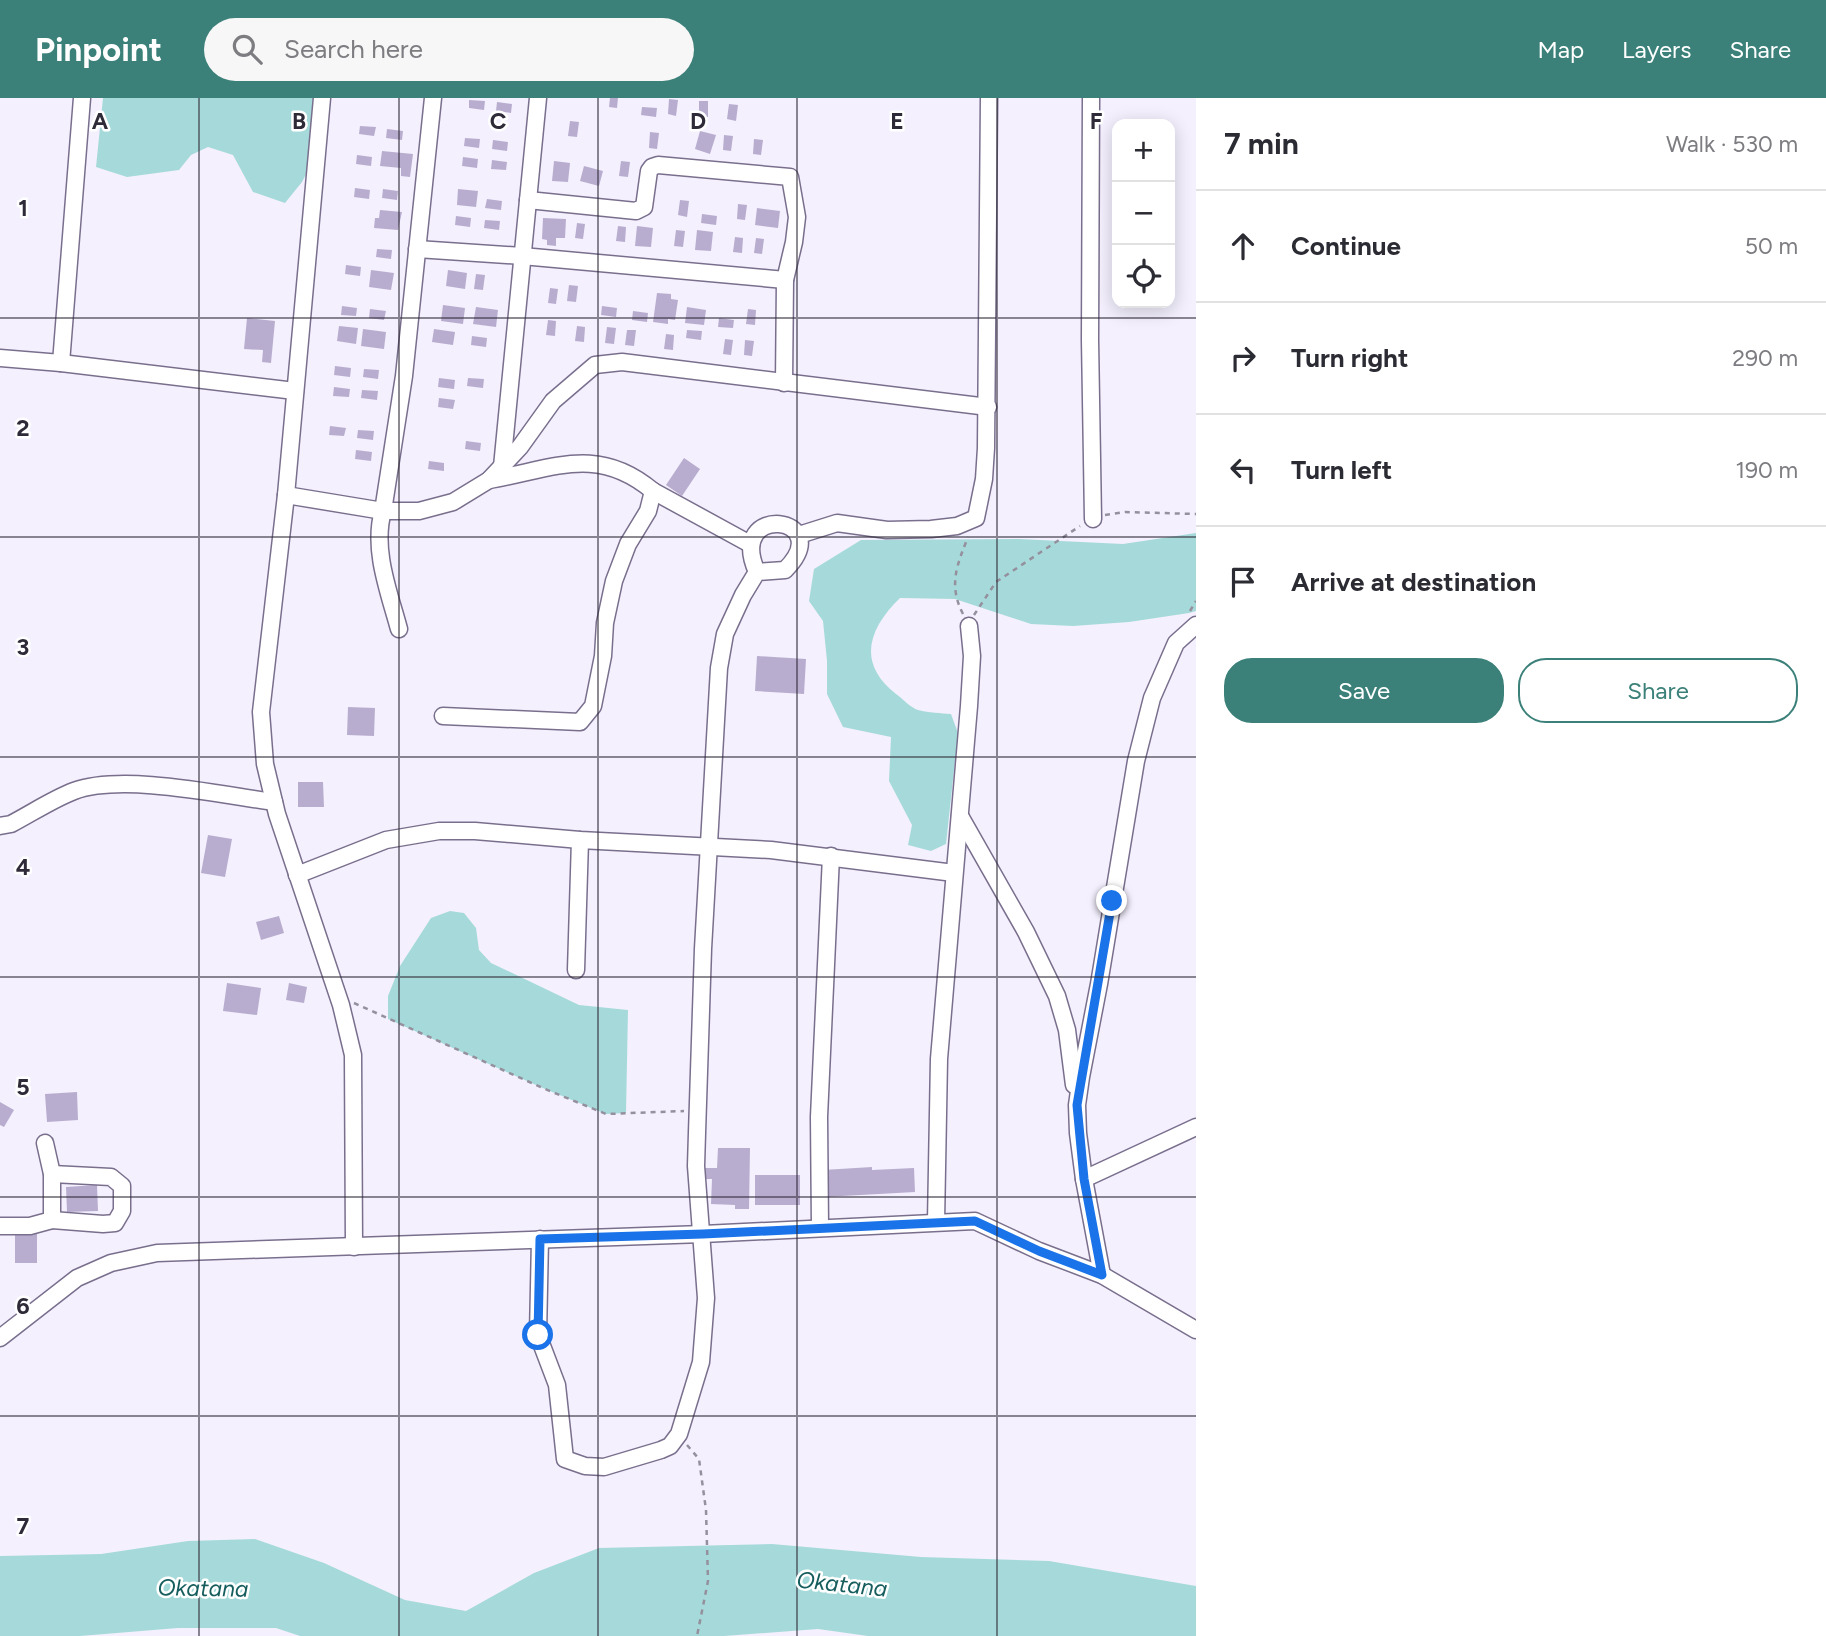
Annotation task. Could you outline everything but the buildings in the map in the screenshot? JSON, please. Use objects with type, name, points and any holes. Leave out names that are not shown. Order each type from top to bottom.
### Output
[{"type":"street","points":[[61,363],[82,98]]},
{"type":"street","points":[[322,98],[286,495],[261,712],[265,764],[274,802],[337,993],[353,1055],[354,1247]]},
{"type":"street","points":[[399,629],[383,566],[378,527],[383,511],[404,376],[433,98]]},
{"type":"street","points":[[502,467],[538,98]]},
{"type":"street","points":[[799,535],[837,523],[887,530],[931,529],[957,526],[976,518],[984,479],[988,407],[989,98]]},
{"type":"street","points":[[1091,98],[1090,352],[1093,519]]},
{"type":"street","points":[[528,200],[636,211],[644,207],[649,171],[658,165],[790,177],[796,217],[794,242],[785,280],[784,383]]},
{"type":"street","points":[[416,248],[785,280]]},
{"type":"street","points":[[0,358],[295,391]]},
{"type":"street","points":[[286,495],[383,511],[418,511],[453,502],[489,480],[520,447],[553,401],[595,365],[622,362],[988,407]]},
{"type":"street","points":[[489,480],[557,465],[606,464],[640,480],[653,491],[750,544]]},
{"type":"street","points":[[443,716],[580,722],[593,706],[614,581],[628,544],[648,511],[653,491]]},
{"type":"street","points":[[770,525],[793,527],[799,535],[799,548],[794,561],[785,570],[757,572],[750,555],[750,544],[759,531],[770,525]]},
{"type":"street","points":[[540,1239],[538,1335],[559,1395],[565,1459],[585,1466],[604,1467],[670,1446],[679,1434],[701,1362],[706,1298],[696,1166],[708,847],[719,668],[725,634],[757,572]]},
{"type":"street","points":[[1077,1105],[1139,748],[1162,671],[1176,643],[1196,625]]},
{"type":"street","points":[[936,1222],[939,1059],[972,656],[969,626]]},
{"type":"street","points":[[0,826],[11,824],[76,791],[117,785],[149,785],[274,802]]},
{"type":"street","points":[[960,816],[1026,932],[1061,1006],[1077,1105],[1084,1179],[1102,1275]]},
{"type":"street","points":[[297,875],[386,840],[439,831],[771,850],[954,873]]},
{"type":"street","points":[[576,970],[580,840]]},
{"type":"street","points":[[820,1228],[819,1117],[831,856]]},
{"type":"street","points":[[1084,1179],[1196,1127]]},
{"type":"street","points":[[45,1143],[52,1174],[52,1220]]},
{"type":"street","points":[[0,1226],[30,1226],[52,1220],[115,1223],[122,1211],[122,1186],[111,1177],[52,1174]]},
{"type":"street","points":[[0,1338],[77,1278],[111,1263],[157,1254],[975,1221],[1039,1251],[1102,1275],[1196,1330]]},
{"type":"path","points":[[969,626],[977,608],[996,582],[1093,519],[1115,512],[1196,514]]},
{"type":"path","points":[[969,626],[955,599],[956,568],[976,518]]},
{"type":"path","points":[[337,993],[372,1012],[606,1114],[698,1110]]},
{"type":"path","points":[[679,1434],[699,1459],[706,1510],[708,1581],[697,1636]]},
{"type":"water","points":[[103,98],[322,98],[316,155],[302,182],[285,203],[253,192],[233,155],[208,147],[191,155],[179,170],[127,177],[96,167]]},
{"type":"water","points":[[1196,533],[1196,611],[1189,613],[1129,622],[1073,626],[1031,624],[955,599],[900,598],[889,609],[871,646],[875,670],[883,682],[918,710],[951,714],[958,733],[946,844],[931,851],[908,845],[912,825],[889,781],[891,737],[843,727],[827,694],[823,621],[809,601],[814,569],[861,540],[1019,539],[1123,544]]},
{"type":"water","points":[[450,911],[464,913],[476,928],[479,950],[491,963],[579,1005],[628,1010],[626,1113],[606,1114],[388,1019],[388,996],[400,966],[431,918]]},
{"type":"water","name":"Okatana","points":[[255,1539],[324,1563],[405,1600],[466,1611],[534,1573],[599,1548],[772,1544],[921,1557],[1049,1561],[1196,1586],[1196,1636],[868,1636],[818,1629],[724,1636],[300,1636],[276,1628],[178,1628],[80,1636],[0,1636],[0,1556],[101,1554],[188,1541]]},
{"type":"route","points":[[538,1335],[540,1239],[975,1221],[1008,1238],[1102,1275],[1084,1179],[1077,1105],[1112,901]]}]
